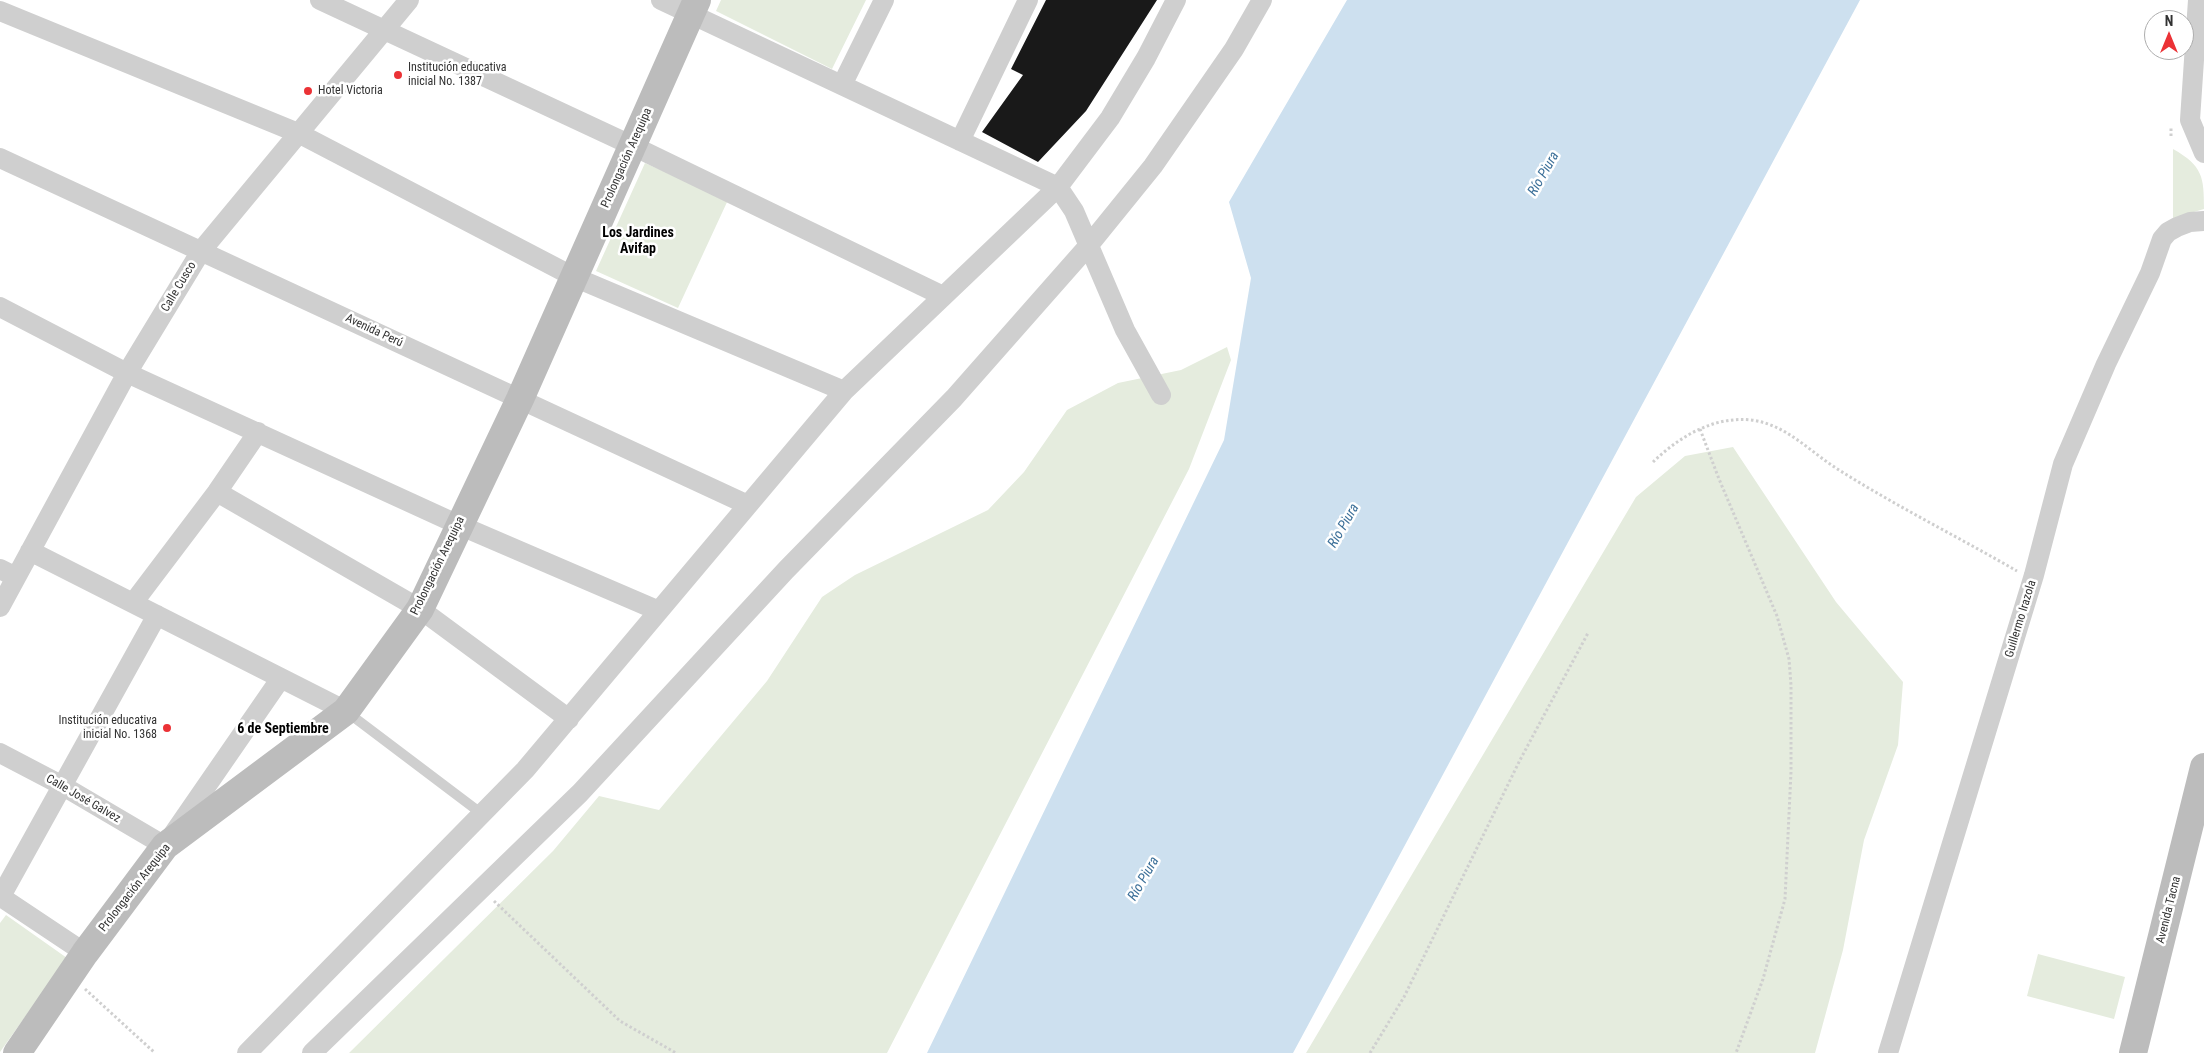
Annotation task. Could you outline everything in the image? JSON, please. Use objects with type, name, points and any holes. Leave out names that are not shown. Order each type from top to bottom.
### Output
[{"type":"street","points":[[320,0],[386,29],[633,146],[943,296]]},
{"type":"street","name":"Calle Cusco","points":[[0,607],[8,573],[30,551],[127,373],[201,251],[409,0]]},
{"type":"street","points":[[661,0],[694,6],[842,85],[1058,187],[1074,210],[1125,330],[1161,395]]},
{"type":"street","points":[[842,85],[884,0]]},
{"type":"street","points":[[960,141],[1028,0]]},
{"type":"street","points":[[247,1053],[525,770],[844,391],[1058,187],[1110,118],[1146,58],[1176,0]]},
{"type":"street","points":[[312,1053],[580,793],[786,570],[954,398],[1089,245],[1153,166],[1234,49],[1262,0]]},
{"type":"street","points":[[2198,0],[2190,120],[2204,153]]},
{"type":"street","name":"Prolongación Arequipa","points":[[17,1053],[78,964],[165,846],[346,711],[420,609],[520,399],[694,6]]},
{"type":"street","points":[[0,12],[298,133],[574,277],[844,391]]},
{"type":"street","name":"Avenida Perú","points":[[0,158],[748,505]]},
{"type":"street","name":"Guillermo Irazola","points":[[1888,1053],[2033,580],[2063,464],[2106,364],[2150,273],[2162,239],[2168,232],[2177,227],[2190,222],[2204,221]]},
{"type":"street","points":[[0,307],[127,373],[459,524],[659,611]]},
{"type":"street","points":[[133,603],[217,492],[258,432]]},
{"type":"street","points":[[217,492],[420,609],[568,718]]},
{"type":"street","points":[[30,551],[346,711]]},
{"type":"street","points":[[78,964],[0,897],[157,615]]},
{"type":"street","points":[[165,846],[281,678]]},
{"type":"street","name":"Calle José Galvez","points":[[0,754],[63,786],[165,846]]},
{"type":"street","name":"Avenida Tacna","points":[[2133,1053],[2204,767]]},
{"type":"lane","points":[[346,711],[482,814]]},
{"type":"path","points":[[1653,462],[1670,446],[1689,433],[1700,429],[1732,420],[1765,422],[1792,436],[1838,469],[2033,580]]},
{"type":"path","points":[[1700,429],[1777,616],[1789,658],[1791,685],[1791,772],[1785,898],[1763,979],[1736,1053]]},
{"type":"path","points":[[1370,1053],[1404,998],[1520,760],[1588,633]]},
{"type":"path","points":[[480,889],[620,1021],[676,1053]]},
{"type":"path","points":[[78,964],[154,1053]]},
{"type":"shaded area","points":[[721,0],[866,0],[832,69],[716,11]]},
{"type":"shaded area","points":[[2173,149],[2190,161],[2200,173],[2204,209],[2180,216],[2173,226]]},
{"type":"shaded area","points":[[645,163],[728,200],[678,308],[596,271]]},
{"type":"shaded area","points":[[1227,347],[1231,360],[1189,469],[887,1053],[349,1053],[553,851],[599,796],[659,810],[767,681],[822,597],[855,575],[988,510],[1024,472],[1067,410],[1118,383],[1181,370]]},
{"type":"shaded area","points":[[1733,447],[1836,602],[1903,682],[1898,745],[1864,840],[1843,950],[1815,1053],[1306,1053],[1636,497],[1685,456]]},
{"type":"shaded area","points":[[6,915],[67,958],[0,1052],[0,923]]},
{"type":"shaded area","points":[[2038,954],[2125,977],[2114,1019],[2027,996]]},
{"type":"water","name":"Río Piura","points":[[1347,0],[1860,0],[1293,1053],[927,1053],[1224,440],[1251,278],[1229,202]]},
{"type":"building","points":[[1046,0],[1157,0],[1086,111],[1038,162],[982,132],[1023,75],[1011,69]]},
{"type":"place","name":"Institución educativa inicial No. 1387","points":[[398,75]]},
{"type":"place","name":"Hotel Victoria","points":[[308,91]]},
{"type":"place","name":"Institución educativa inicial No. 1368","points":[[167,728]]},
{"type":"district","name":"Los Jardines Avifap","points":[[638,242]]},
{"type":"district","name":"6 de Septiembre","points":[[283,729]]}]
